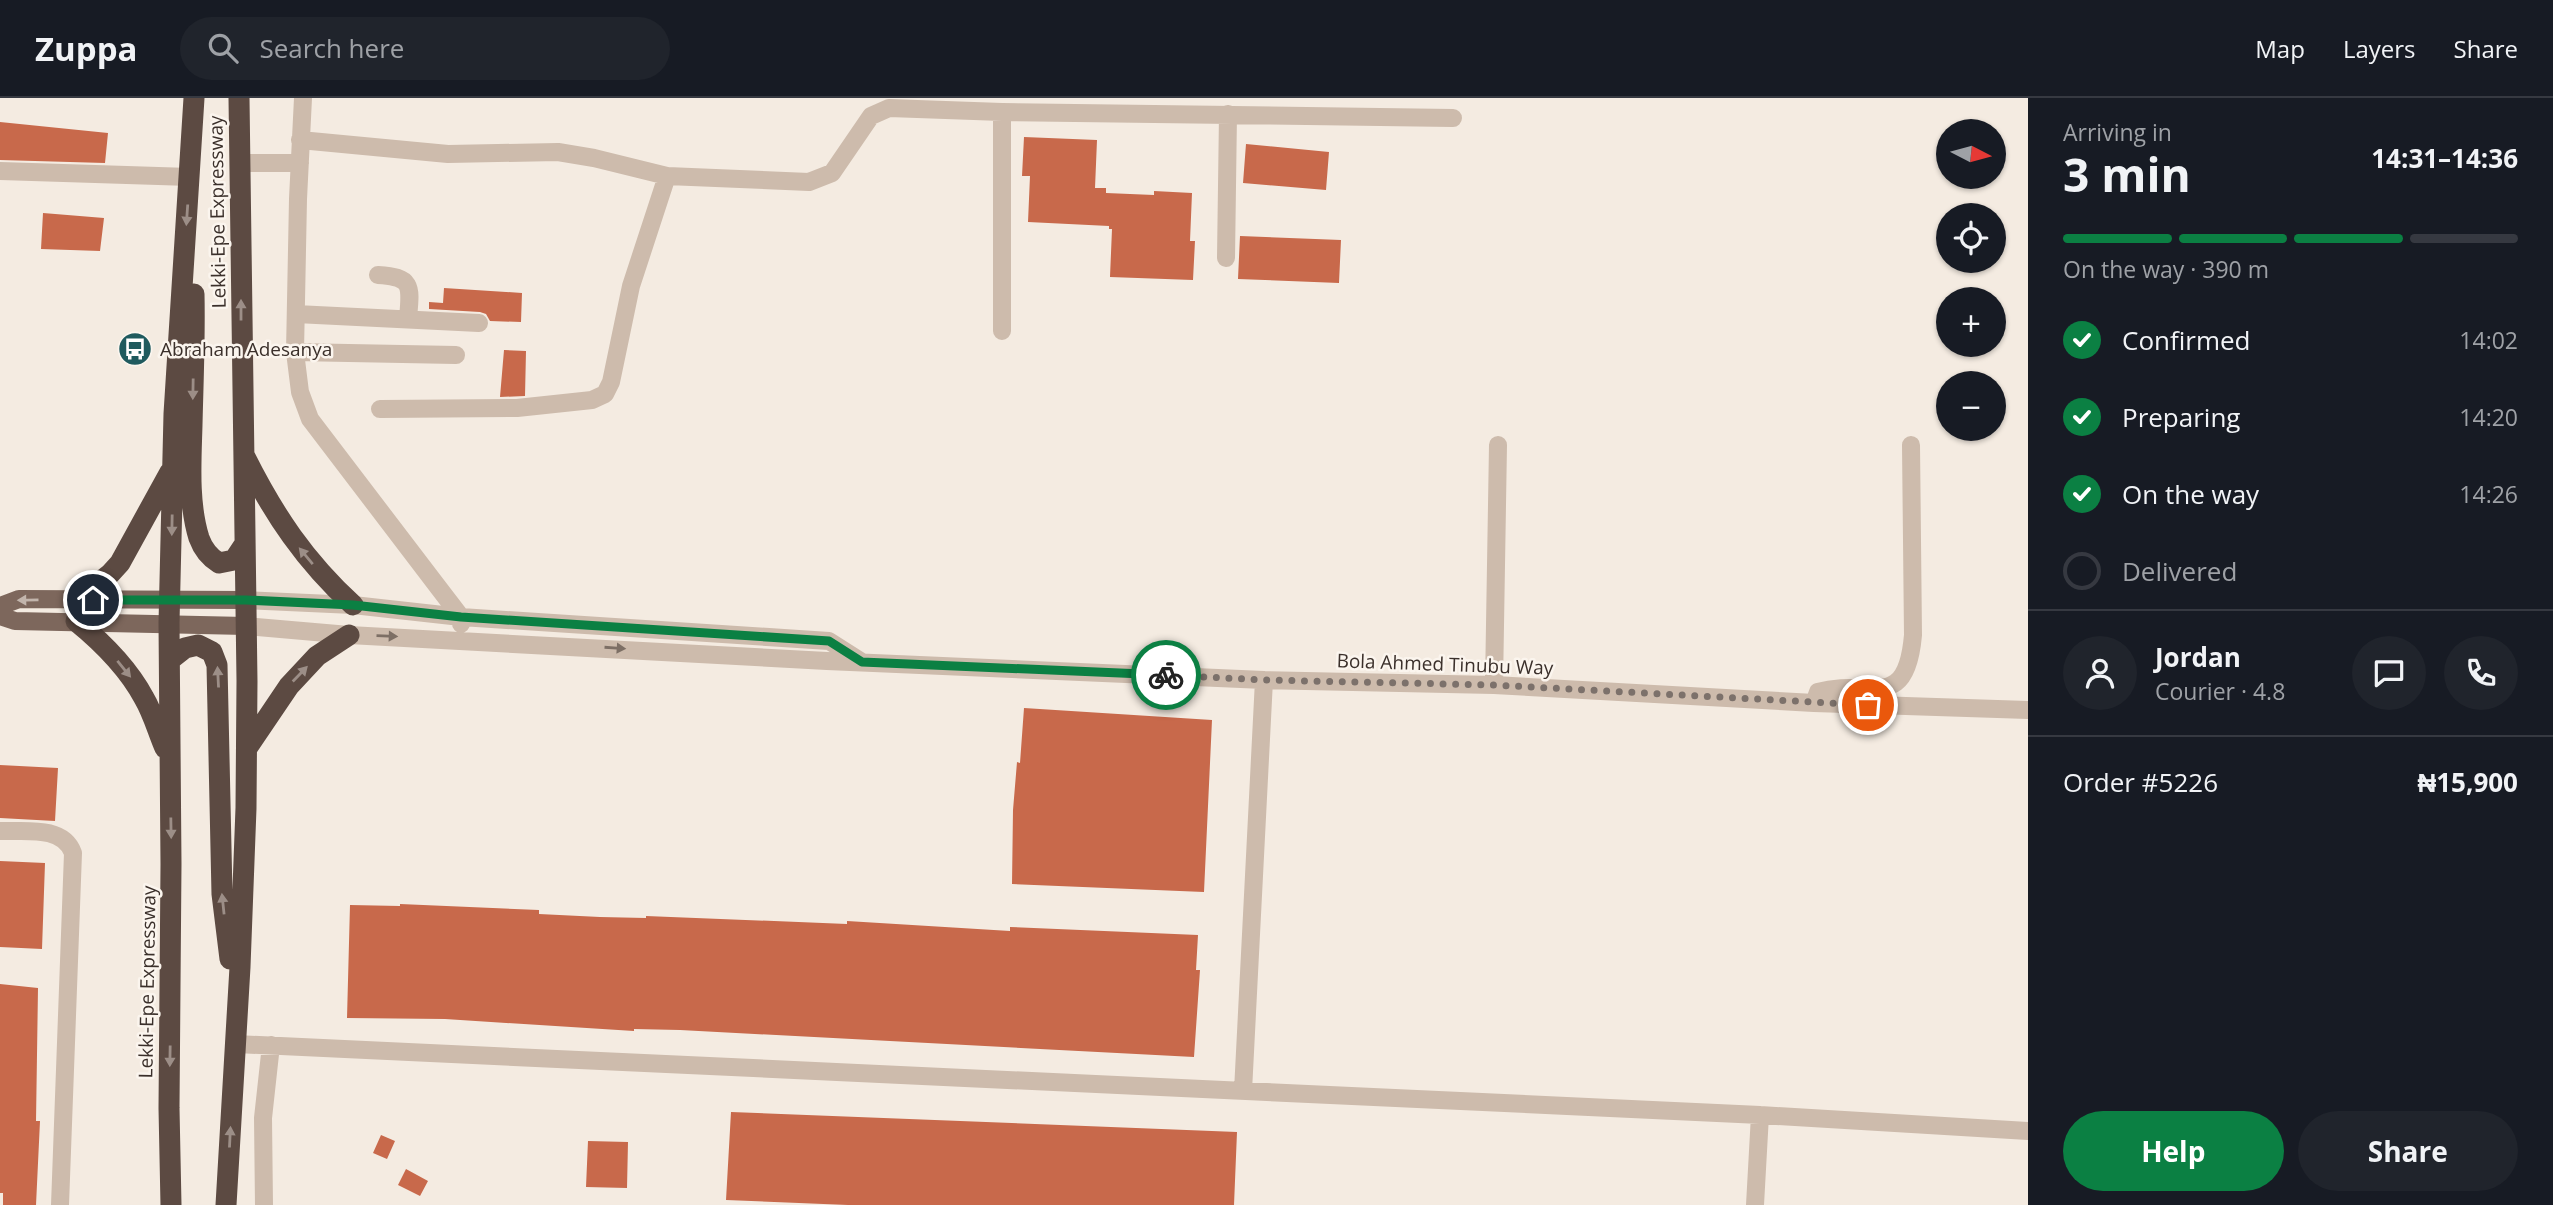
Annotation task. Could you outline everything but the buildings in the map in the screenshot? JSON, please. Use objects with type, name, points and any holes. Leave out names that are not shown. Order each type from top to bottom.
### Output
[{"type":"highway","name":"Lekki-Epe Expressway","points":[[171,1205],[169,623],[174,414],[194,98]]},
{"type":"highway","name":"Lekki-Epe Expressway","points":[[237,1020],[246,808],[239,98]]},
{"type":"highway","points":[[185,248],[194,283],[191,464],[195,517],[200,539],[212,559],[219,563],[234,560],[244,545]]},
{"type":"highway","points":[[242,452],[263,494],[295,543],[323,578],[353,605]]},
{"type":"highway","points":[[170,760],[145,699],[130,675],[99,642],[76,611],[120,563],[173,467]]},
{"type":"highway","points":[[246,750],[289,686],[317,656],[349,635]]},
{"type":"highway","points":[[171,659],[185,648],[198,645],[212,652],[218,665],[222,894],[237,1020],[226,1205]]},
{"type":"main road","points":[[0,616],[15,621],[170,599],[246,600]]},
{"type":"main road","points":[[0,606],[19,600],[76,611],[169,623],[246,626]]},
{"type":"street","points":[[303,98],[295,352],[300,392],[310,419],[461,617],[460,639]]},
{"type":"street","points":[[300,140],[448,154],[558,152],[667,176],[809,181],[832,173],[872,116],[890,108],[1452,118]]},
{"type":"street","points":[[1002,112],[1003,331]]},
{"type":"street","points":[[1226,258],[1228,114]]},
{"type":"street","points":[[239,163],[300,163]]},
{"type":"street","points":[[0,172],[190,177]]},
{"type":"street","points":[[380,409],[517,408],[592,400],[605,394],[611,382],[631,286],[667,176]]},
{"type":"street","points":[[378,275],[398,276],[406,283],[410,292],[408,318]]},
{"type":"street","points":[[296,314],[479,323]]},
{"type":"street","points":[[295,352],[456,355]]},
{"type":"street","points":[[1494,685],[1497,445]]},
{"type":"street","points":[[1814,703],[1818,692],[1830,689],[1883,690],[1904,676],[1912,657],[1911,445]]},
{"type":"street","points":[[246,600],[353,605],[461,617],[829,641],[862,662]]},
{"type":"street","name":"Bola Ahmed Tinubu Way","points":[[246,626],[349,635],[862,662],[1264,680],[1494,685],[1814,703],[2028,710]]},
{"type":"street","points":[[1243,1091],[1264,680]]},
{"type":"street","points":[[0,831],[56,835],[66,841],[73,853],[60,1205]]},
{"type":"street","points":[[236,1044],[1760,1115],[2028,1131]]},
{"type":"street","points":[[264,1205],[263,1118],[271,1045]]},
{"type":"street","points":[[1755,1205],[1760,1115]]},
{"type":"way so far","points":[[1166,675],[1494,685],[1868,705]]},
{"type":"place","name":"Abraham Adesanya","points":[[135,349]]},
{"type":"route","points":[[93,600],[246,600],[353,605],[461,617],[829,641],[862,662],[1166,675]]}]
